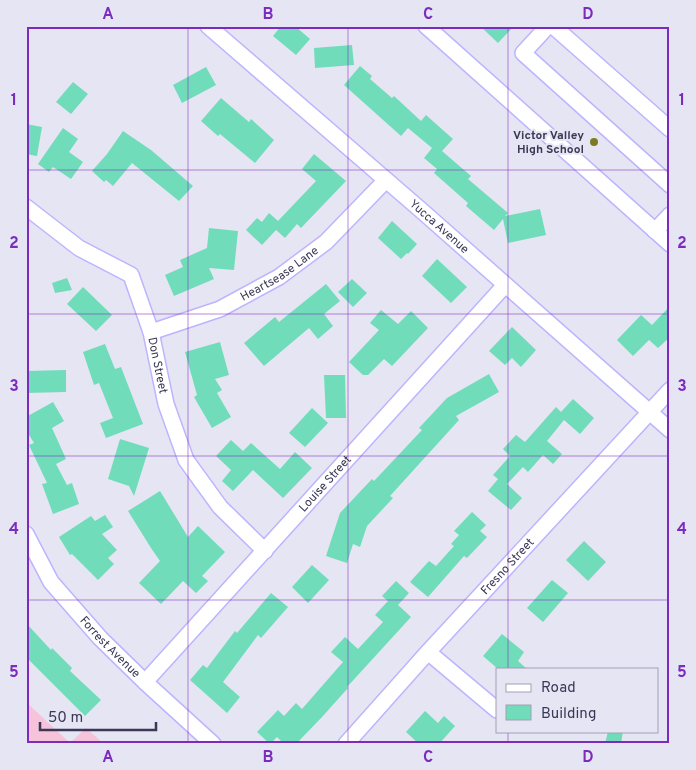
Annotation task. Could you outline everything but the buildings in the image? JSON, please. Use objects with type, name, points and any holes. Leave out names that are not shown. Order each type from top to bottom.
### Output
[{"type":"street","name":"Yucca Avenue","points":[[208,26],[670,430]]},
{"type":"street","points":[[426,26],[670,244]]},
{"type":"street","points":[[548,26],[523,53],[670,185]]},
{"type":"street","points":[[553,26],[670,129]]},
{"type":"street","name":"Heartsease Lane","points":[[151,332],[220,309],[279,278],[326,242],[386,180]]},
{"type":"street","name":"Don Street","points":[[26,207],[30,208],[79,248],[131,275],[151,332],[166,404],[186,460],[220,507],[264,551]]},
{"type":"street","points":[[655,231],[670,214]]},
{"type":"street","name":"Louise Street","points":[[145,682],[506,286]]},
{"type":"street","name":"Fresno Street","points":[[346,744],[428,652],[670,390]]},
{"type":"street","name":"Forrest Avenue","points":[[26,534],[51,582],[100,638],[213,744]]},
{"type":"street","points":[[428,652],[496,709]]},
{"type":"shaded area","points":[[26,702],[70,743],[86,728],[104,744],[26,744]]},
{"type":"place","name":"Victor Valley High School","points":[[594,142]]}]
